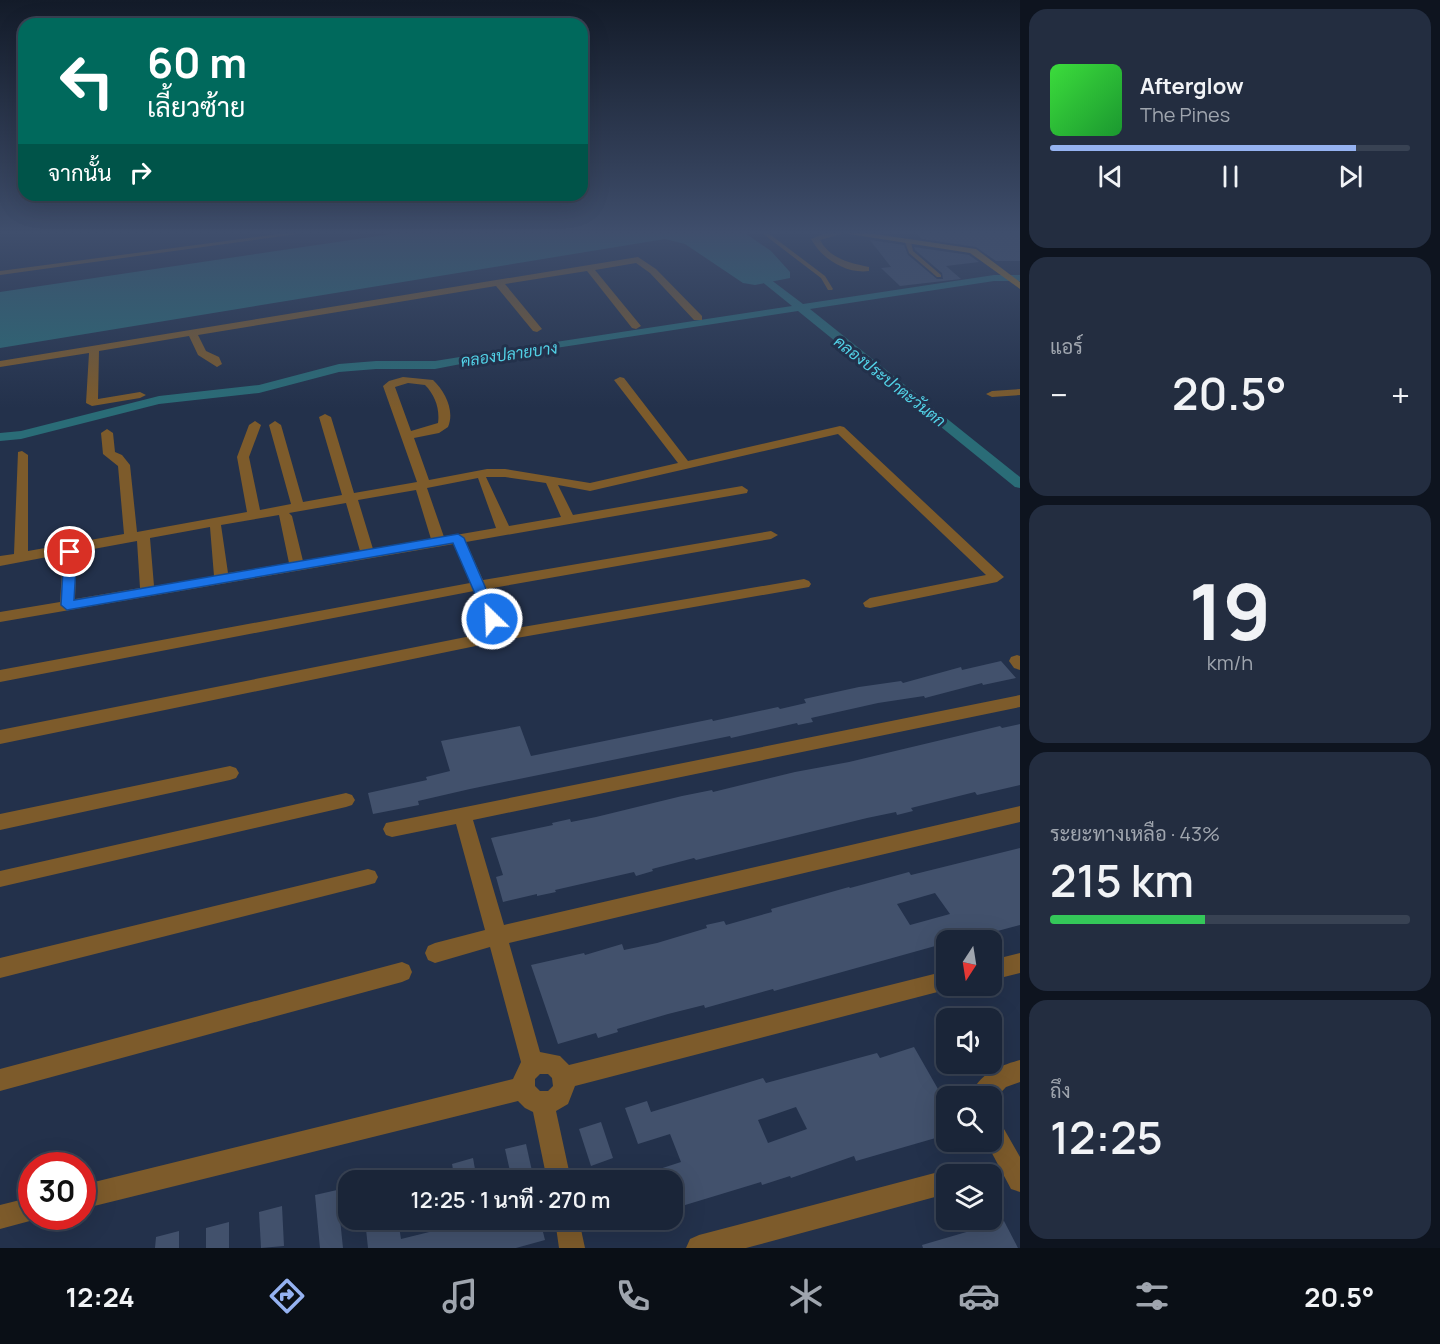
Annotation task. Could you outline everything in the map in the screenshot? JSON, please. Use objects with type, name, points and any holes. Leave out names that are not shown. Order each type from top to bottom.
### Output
[{"type":"street","points":[[0,364],[447,291]]},
{"type":"street","points":[[506,291],[537,329]]},
{"type":"street","points":[[608,291],[636,326]]},
{"type":"street","points":[[672,291],[698,318]]},
{"type":"street","points":[[192,332],[202,353],[215,359],[217,364]]},
{"type":"street","points":[[94,348],[92,403],[140,395]]},
{"type":"street","points":[[406,436],[435,430],[444,425],[446,420],[443,408],[433,385],[429,382],[414,380],[394,382],[389,386],[440,541]]},
{"type":"street","points":[[620,380],[686,466]]},
{"type":"street","points":[[997,394],[1019,392]]},
{"type":"street","points":[[325,417],[368,554]]},
{"type":"street","points":[[254,515],[243,457],[255,425]]},
{"type":"street","points":[[275,425],[298,507]]},
{"type":"street","points":[[0,561],[497,473],[590,487],[840,430],[997,577],[870,603]]},
{"type":"street","points":[[107,434],[110,454],[124,465],[147,592]]},
{"type":"street","points":[[21,557],[22,455]]},
{"type":"street","points":[[483,480],[504,530]]},
{"type":"street","points":[[551,485],[569,519]]},
{"type":"street","points":[[0,618],[742,490]]},
{"type":"street","points":[[285,516],[297,566]]},
{"type":"street","points":[[216,528],[222,579]]},
{"type":"street","points":[[0,676],[477,586],[771,535]]},
{"type":"street","points":[[458,538],[500,636]]},
{"type":"street","points":[[67,605],[70,552]]},
{"type":"street","points":[[0,737],[500,636],[804,584]]},
{"type":"street","points":[[392,830],[1020,701]]},
{"type":"street","points":[[0,822],[230,773]]},
{"type":"street","points":[[0,879],[346,800]]},
{"type":"street","points":[[435,952],[1020,814]]},
{"type":"street","points":[[463,815],[532,1065]]},
{"type":"street","points":[[0,968],[368,877]]},
{"type":"street","points":[[1002,968],[1020,963]]},
{"type":"street","points":[[0,1080],[402,972]]},
{"type":"street","points":[[563,1078],[936,984]]},
{"type":"street","points":[[546,1062],[553,1065],[563,1078],[561,1094],[549,1103],[533,1101],[524,1088],[526,1072],[532,1065],[546,1062]]},
{"type":"street","points":[[989,1086],[1007,1074],[1020,1071]]},
{"type":"street","points":[[96,1194],[524,1088]]},
{"type":"street","points":[[543,1103],[556,1170]]},
{"type":"street","points":[[1002,1148],[1020,1180]]},
{"type":"street","points":[[699,1248],[936,1185]]},
{"type":"street","points":[[0,1217],[18,1212]]},
{"type":"street","points":[[569,1230],[573,1248]]},
{"type":"shaded area","points":[[5,291],[346,291],[0,348],[0,292]]},
{"type":"building","points":[[1001,661],[1016,678],[983,685],[982,683],[925,698],[924,696],[878,703],[811,718],[813,722],[798,725],[797,723],[731,738],[730,736],[470,789],[418,801],[419,805],[373,814],[368,793],[427,780],[426,777],[450,771],[441,741],[520,726],[531,756],[712,719],[713,721],[778,707],[780,709],[806,703],[804,699],[859,687],[901,681],[903,683],[961,667],[962,670]]},
{"type":"building","points":[[1020,724],[1020,785],[977,795],[975,792],[911,808],[913,811],[897,815],[896,812],[867,818],[696,860],[694,858],[652,869],[653,871],[636,876],[634,872],[555,890],[556,892],[503,902],[496,877],[503,875],[491,838],[553,825],[552,823],[570,819],[571,822],[682,796],[712,790],[713,792],[1000,726],[1002,728]]},
{"type":"building","points":[[1020,848],[1020,925],[1001,930],[936,930],[936,946],[774,991],[773,989],[705,1008],[704,1005],[668,1014],[617,1029],[618,1032],[598,1038],[596,1033],[558,1044],[531,965],[584,953],[585,955],[622,944],[624,950],[657,943],[707,928],[706,925],[724,921],[726,925],[772,912],[771,909],[909,872],[911,875]],"holes":[[[935,893],[950,914],[910,925],[897,904]]]},
{"type":"building","points":[[914,1047],[936,1086],[936,1138],[856,1161],[854,1156],[791,1178],[790,1176],[762,1185],[761,1182],[683,1206],[683,1170],[656,1170],[681,1162],[670,1134],[638,1144],[625,1108],[647,1101],[651,1112],[763,1078],[766,1083],[877,1053],[880,1058]],"holes":[[[796,1107],[807,1129],[768,1143],[758,1120]]]},
{"type":"building","points":[[601,1122],[613,1158],[591,1166],[579,1129]]},
{"type":"building","points":[[526,1144],[532,1170],[510,1170],[505,1149]]},
{"type":"building","points":[[473,1158],[475,1170],[453,1170],[452,1164]]},
{"type":"building","points":[[337,1190],[338,1230],[341,1230],[343,1248],[320,1248],[315,1195]]},
{"type":"building","points":[[282,1206],[284,1246],[261,1248],[259,1212]]},
{"type":"building","points":[[1004,1221],[1018,1248],[923,1248],[922,1245],[973,1230],[1002,1230],[1002,1222]]},
{"type":"building","points":[[229,1222],[229,1248],[206,1248],[206,1228]]},
{"type":"building","points":[[366,1230],[400,1230],[401,1239],[437,1230],[542,1230],[545,1240],[516,1248],[368,1248]]},
{"type":"building","points":[[179,1231],[179,1248],[155,1248],[156,1237]]},
{"type":"waterway","name":"คลองประปาตะวันตก","points":[[780,291],[801,308]]},
{"type":"waterway","name":"คลองปลายบาง","points":[[801,308],[907,291]]},
{"type":"waterway","name":"คลองปลายบาง","points":[[0,437],[21,435],[159,400],[259,389],[339,368],[376,365],[435,365],[467,361],[497,354],[801,308]]},
{"type":"waterway","name":"คลองประปาตะวันตก","points":[[801,308],[1020,484]]},
{"type":"route","points":[[70,552],[67,605],[458,538],[492,619]]}]
